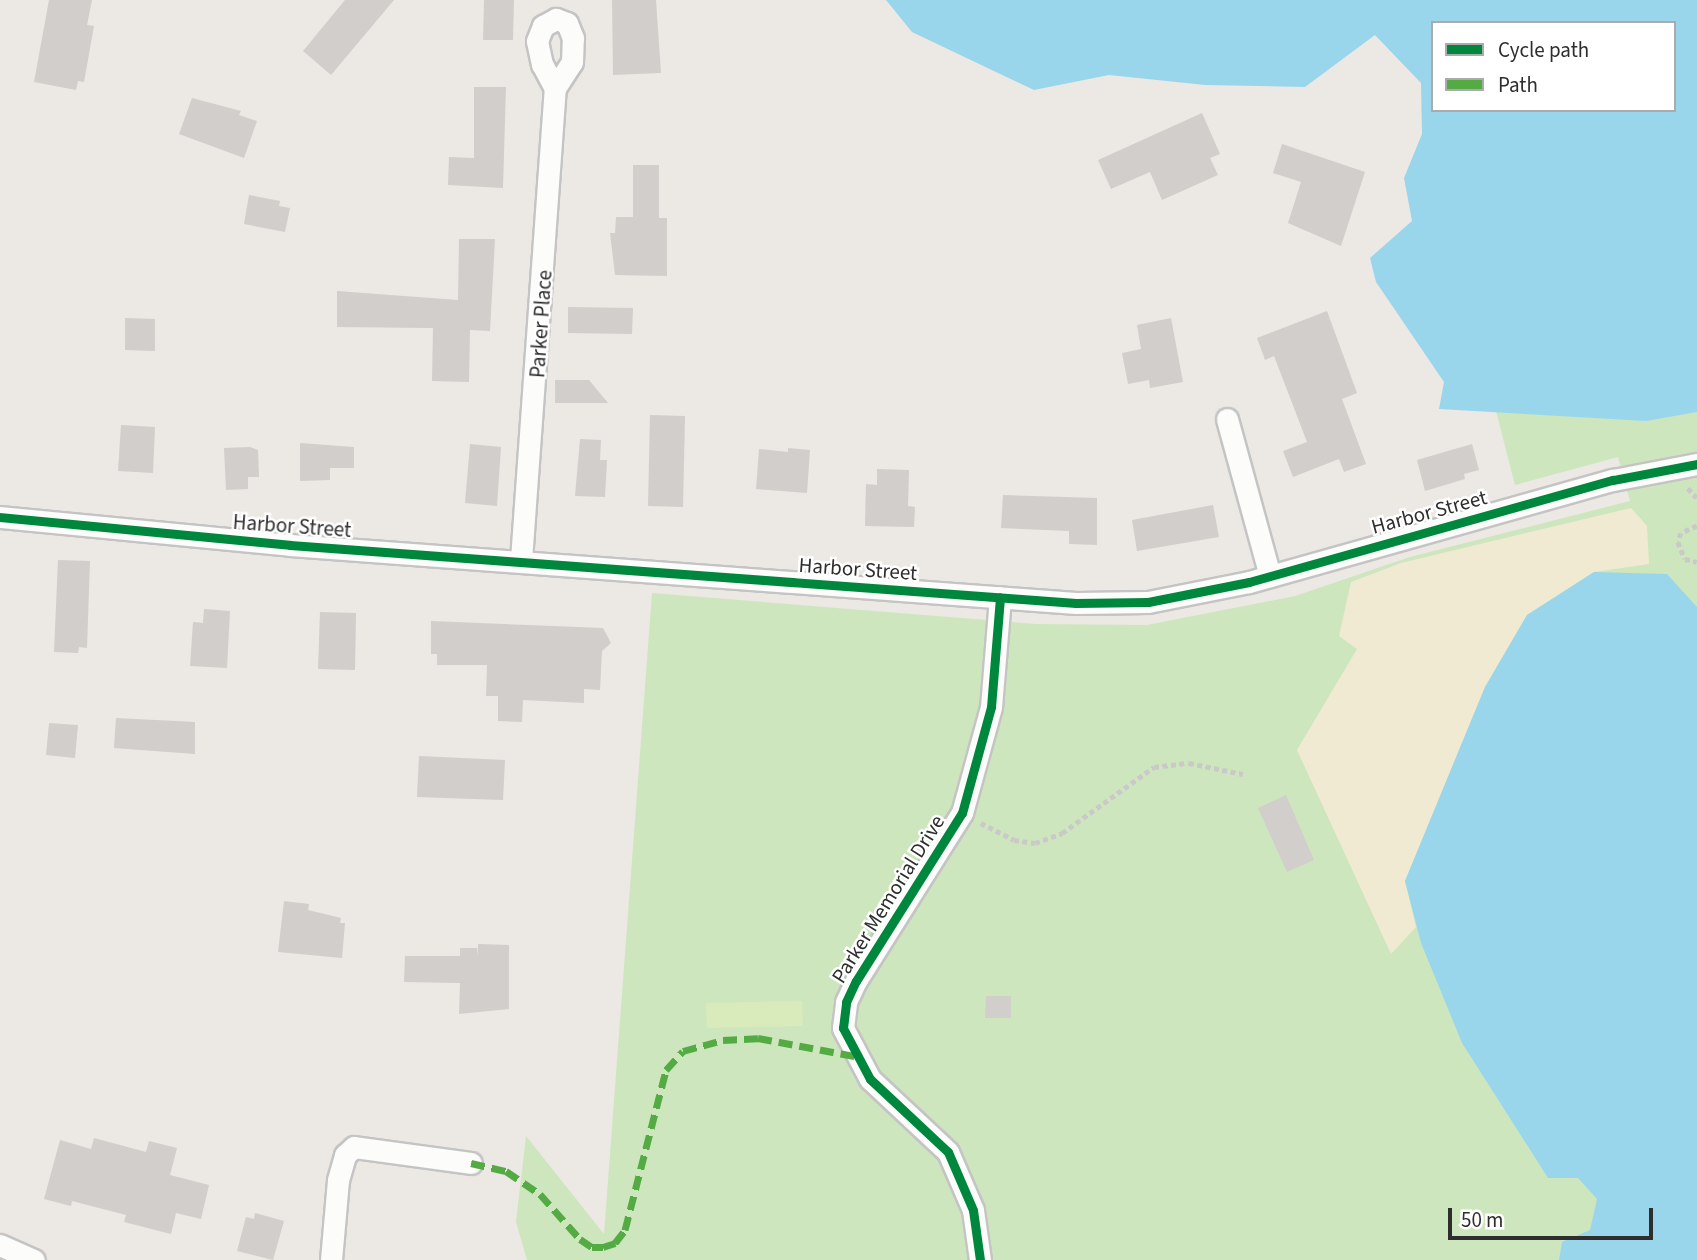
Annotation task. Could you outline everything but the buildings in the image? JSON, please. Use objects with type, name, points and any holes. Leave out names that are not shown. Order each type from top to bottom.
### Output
[{"type":"street","name":"Parker Place","points":[[521,560],[549,221],[555,88]]},
{"type":"street","points":[[1227,419],[1270,576]]},
{"type":"street","name":"Harbor Street","points":[[0,517],[290,545],[1076,603],[1148,602],[1270,576],[1601,484],[1697,464]]},
{"type":"street","name":"Parker Memorial Drive","points":[[980,1260],[973,1210],[948,1152],[870,1079],[843,1028],[846,1002],[856,981],[962,813],[991,706],[1000,597]]},
{"type":"street","points":[[331,1260],[338,1180],[345,1155],[354,1147],[471,1163]]},
{"type":"street","points":[[0,1245],[34,1260]]},
{"type":"path","points":[[1697,526],[1681,533],[1678,542],[1685,559],[1697,562]]},
{"type":"path","points":[[962,813],[1014,840],[1035,843],[1062,833],[1154,766],[1189,763],[1243,774]]},
{"type":"green space","points":[[1488,380],[1697,394],[1697,640],[1576,1167],[1604,1192],[1581,1260],[527,1260],[516,1222],[526,1136],[604,1234],[652,593],[1036,624],[1147,625],[1295,596],[1410,557],[1630,501],[1618,457],[1515,485]]},
{"type":"green space","points":[[802,1001],[803,1026],[707,1028],[706,1003]]},
{"type":"sand","points":[[1631,508],[1647,526],[1649,564],[1594,572],[1527,615],[1485,687],[1405,881],[1416,927],[1391,954],[1297,750],[1357,649],[1339,636],[1351,582],[1401,563]]},
{"type":"water","points":[[886,0],[1697,0],[1697,412],[1646,421],[1439,409],[1444,382],[1376,282],[1370,258],[1412,221],[1404,178],[1422,134],[1421,83],[1375,35],[1305,87],[1205,85],[1109,75],[1034,90],[912,32]]},
{"type":"water","points":[[1594,572],[1667,574],[1697,607],[1697,1260],[1559,1260],[1562,1242],[1590,1230],[1597,1199],[1578,1178],[1548,1178],[1462,1043],[1421,943],[1405,881],[1485,687],[1527,615]]},
{"type":"marked path","points":[[471,1163],[506,1171],[540,1194],[580,1239],[592,1247],[603,1247],[615,1243],[625,1230],[666,1070],[683,1051],[723,1040],[758,1038],[854,1056]]},
{"type":"cycle path","points":[[0,517],[290,545],[1076,603],[1148,602],[1249,582],[1613,480],[1697,464]]},
{"type":"cycle path","points":[[980,1260],[973,1210],[948,1152],[870,1079],[843,1028],[846,1002],[856,981],[962,813],[991,707],[1000,597]]}]
